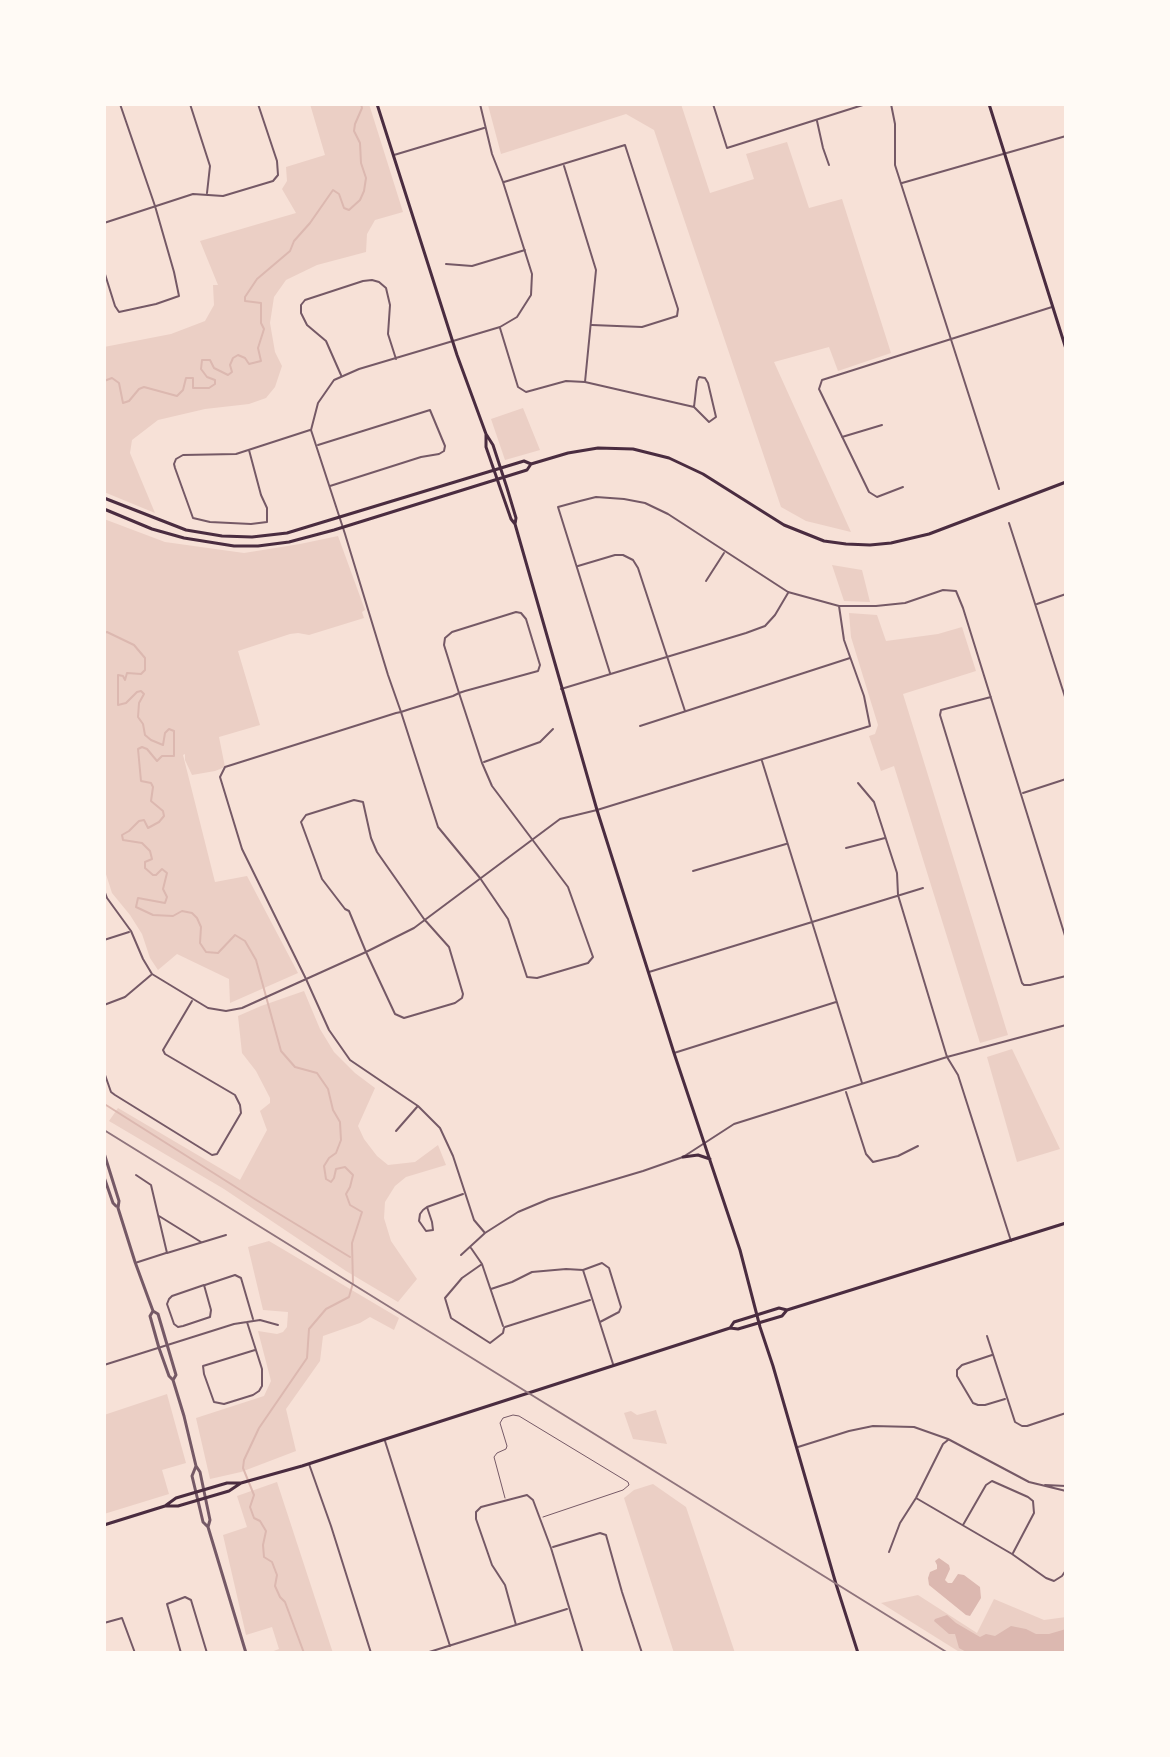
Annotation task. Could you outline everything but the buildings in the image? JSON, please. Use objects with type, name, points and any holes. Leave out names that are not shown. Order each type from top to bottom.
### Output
[{"type":"main road","points":[[377,104],[453,341],[504,477],[515,524]]},
{"type":"main road","points":[[989,104],[1066,349]]},
{"type":"main road","points":[[486,434],[486,447],[515,524],[597,810],[740,1250],[858,1653]]},
{"type":"main road","points":[[104,509],[152,529],[184,538],[234,546],[258,546],[289,542],[343,527],[527,470],[531,464],[568,453],[598,448],[633,449],[669,458],[703,474],[784,525],[824,541],[891,543],[929,534],[1066,484]]},
{"type":"main road","points":[[104,498],[186,530],[252,537],[287,533],[524,461],[531,464]]},
{"type":"main road","points":[[683,1157],[698,1155],[710,1159]]},
{"type":"main road","points":[[730,1328],[734,1322],[779,1308],[787,1310],[1066,1223]]},
{"type":"main road","points":[[104,1525],[229,1491],[242,1483],[730,1328],[738,1329],[782,1316],[787,1310]]},
{"type":"main road","points":[[165,1506],[176,1498],[196,1492],[227,1483],[242,1483]]},
{"type":"street","points":[[104,271],[119,312],[179,296],[155,206],[120,104]]},
{"type":"street","points":[[190,104],[210,166],[207,194]]},
{"type":"street","points":[[104,223],[193,194],[223,196],[273,181],[278,175],[277,161],[258,104]]},
{"type":"street","points":[[480,104],[492,154],[526,250],[532,274],[531,295],[517,317],[500,327],[359,369],[334,380],[318,403],[311,430],[388,675],[401,712],[438,827],[480,878],[508,919],[527,977],[537,978],[588,963],[593,957],[568,887],[492,786],[482,763],[459,693],[444,645],[445,638],[452,632],[521,613],[526,619],[540,665],[538,671],[459,693],[401,712],[225,767],[220,777],[242,849],[329,1030],[350,1060],[433,1119],[453,1156],[474,1220],[485,1233]]},
{"type":"street","points":[[713,104],[727,148],[866,104]]},
{"type":"street","points":[[891,104],[895,124],[895,165],[999,489]]},
{"type":"street","points":[[816,119],[829,165]]},
{"type":"street","points":[[393,155],[485,127]]},
{"type":"street","points":[[902,183],[1066,136]]},
{"type":"street","points":[[503,182],[625,145],[678,309],[677,316],[642,327],[592,325]]},
{"type":"street","points":[[564,165],[596,270],[585,382]]},
{"type":"street","points":[[446,264],[472,266],[526,250]]},
{"type":"street","points":[[341,376],[326,341],[307,325],[301,305],[305,300],[363,281],[379,282],[386,288],[390,305],[388,334],[396,359]]},
{"type":"street","points":[[903,487],[877,497],[869,492],[819,389],[822,380],[1053,306]]},
{"type":"street","points":[[500,327],[518,387],[526,392],[566,381],[585,382],[694,407],[709,422],[716,417],[705,378],[699,377],[697,381],[694,407]]},
{"type":"street","points":[[316,446],[430,410],[445,446],[439,454],[329,486]]},
{"type":"street","points":[[841,438],[882,425]]},
{"type":"street","points":[[249,450],[267,508],[267,522],[210,522],[193,518],[175,468],[176,459],[183,455],[224,455],[249,450],[311,430]]},
{"type":"street","points":[[610,673],[558,507],[596,497],[645,503],[668,514],[788,592],[839,606],[905,603],[943,590],[956,591],[1066,939]]},
{"type":"street","points":[[1009,523],[1066,700]]},
{"type":"street","points":[[706,581],[725,552]]},
{"type":"street","points":[[577,566],[615,555],[633,560],[685,711]]},
{"type":"street","points":[[561,689],[765,626],[788,592]]},
{"type":"street","points":[[1036,604],[1066,594]]},
{"type":"street","points":[[104,890],[105,899],[131,931],[152,974],[208,1008],[226,1011],[242,1008],[414,928],[560,819],[870,726],[864,696],[844,640],[839,606]]},
{"type":"street","points":[[640,726],[851,658]]},
{"type":"street","points":[[991,697],[941,710],[940,715],[1022,983],[1030,985],[1066,976]]},
{"type":"street","points":[[482,763],[540,742],[553,729]]},
{"type":"street","points":[[761,760],[862,1085]]},
{"type":"street","points":[[1022,793],[1066,779]]},
{"type":"street","points":[[858,783],[874,802],[897,873],[898,895],[947,1057],[958,1075],[1011,1241]]},
{"type":"street","points":[[354,800],[363,802],[377,852],[424,919],[449,947],[462,998],[455,1003],[404,1018],[395,1014],[366,952],[349,911],[322,879],[301,822],[306,815],[354,800]]},
{"type":"street","points":[[846,848],[886,838]]},
{"type":"street","points":[[693,871],[787,843]]},
{"type":"street","points":[[648,972],[923,888]]},
{"type":"street","points":[[104,940],[131,931]]},
{"type":"street","points":[[104,1005],[125,997],[152,974]]},
{"type":"street","points":[[104,1072],[115,1095],[212,1155],[217,1154],[241,1113],[235,1095],[163,1050],[192,1000]]},
{"type":"street","points":[[674,1053],[837,1002]]},
{"type":"street","points":[[461,1255],[485,1233],[518,1212],[683,1157],[734,1124],[947,1057],[1066,1025]]},
{"type":"street","points":[[846,1090],[866,1154],[873,1162],[898,1156],[918,1146]]},
{"type":"street","points":[[396,1131],[418,1106]]},
{"type":"street","points":[[104,1153],[135,1263],[153,1311],[158,1314],[176,1375],[173,1380]]},
{"type":"street","points":[[136,1175],[151,1185],[167,1253]]},
{"type":"street","points":[[104,1178],[114,1185]]},
{"type":"street","points":[[104,1178],[113,1203],[118,1208]]},
{"type":"street","points":[[427,1207],[433,1230],[426,1231],[419,1221],[420,1214],[427,1207],[464,1194]]},
{"type":"street","points":[[158,1215],[201,1242]]},
{"type":"street","points":[[135,1263],[226,1235]]},
{"type":"street","points":[[470,1247],[482,1264],[504,1328],[503,1333],[490,1343],[451,1318],[445,1298],[462,1278],[482,1264]]},
{"type":"street","points":[[491,1289],[532,1272],[583,1270],[605,1264],[621,1307],[619,1312],[599,1322]]},
{"type":"street","points":[[583,1270],[614,1365]]},
{"type":"street","points":[[204,1285],[210,1317],[178,1327],[167,1304],[172,1296],[204,1285],[235,1275],[241,1278],[253,1320]]},
{"type":"street","points":[[504,1328],[592,1299]]},
{"type":"street","points":[[153,1311],[150,1316],[159,1348],[173,1380],[200,1472],[210,1520],[208,1527]]},
{"type":"street","points":[[104,1365],[253,1320],[278,1325]]},
{"type":"street","points":[[247,1322],[263,1375],[262,1386],[253,1395],[224,1404],[214,1402],[203,1366],[255,1350]]},
{"type":"street","points":[[987,1336],[1014,1420],[1027,1426],[1066,1414]]},
{"type":"street","points":[[993,1355],[962,1365],[957,1370],[957,1376],[973,1403],[985,1405],[1006,1398]]},
{"type":"street","points":[[797,1447],[873,1426],[914,1427],[948,1439],[1029,1482],[1066,1491]]},
{"type":"street","points":[[384,1439],[450,1646]]},
{"type":"street","points":[[889,1552],[900,1523],[948,1439]]},
{"type":"street","points":[[309,1463],[371,1653]]},
{"type":"street","points":[[196,1466],[192,1476],[203,1522],[208,1527],[246,1653]]},
{"type":"street","points":[[963,1525],[986,1485],[992,1481],[1028,1497],[1033,1501],[1034,1513],[1012,1554]]},
{"type":"street","points":[[1040,1485],[1066,1486]]},
{"type":"street","points":[[516,1625],[505,1585],[492,1565],[475,1515],[481,1507],[524,1495],[530,1496],[540,1518],[583,1653]]},
{"type":"street","points":[[916,1498],[1012,1554],[1046,1578],[1054,1581],[1066,1570]]},
{"type":"street","points":[[551,1548],[600,1533],[606,1535],[642,1653]]},
{"type":"street","points":[[181,1653],[167,1604],[185,1597],[191,1600],[207,1653]]},
{"type":"street","points":[[426,1653],[568,1609]]},
{"type":"street","points":[[104,1623],[122,1618],[135,1653]]},
{"type":"lane","points":[[506,1500],[494,1457],[507,1446],[500,1423],[503,1418],[513,1415],[628,1482],[629,1485],[623,1490],[540,1518]]},
{"type":"shaded area","points":[[310,104],[369,104],[403,212],[375,220],[367,234],[366,252],[317,265],[286,280],[274,297],[270,323],[275,352],[282,366],[275,387],[266,398],[249,404],[205,409],[158,420],[132,440],[130,453],[155,513],[104,492],[104,347],[171,334],[205,321],[214,305],[213,285],[218,285],[200,241],[296,213],[282,189],[287,181],[286,167],[325,155]]},
{"type":"shaded area","points":[[681,104],[710,193],[754,179],[746,154],[787,142],[809,208],[842,199],[891,353],[838,371],[829,347],[774,362],[851,532],[806,521],[781,507],[654,130],[626,114],[501,154],[488,105]]},
{"type":"shaded area","points":[[523,408],[540,450],[505,460],[491,419]]},
{"type":"shaded area","points":[[104,519],[165,542],[244,553],[338,536],[365,610],[362,612],[364,618],[309,635],[290,634],[238,651],[260,725],[219,737],[225,767],[215,771],[192,775],[183,755],[215,882],[247,876],[298,973],[230,1003],[229,979],[177,954],[158,970],[150,958],[142,934],[112,893],[104,868]]},
{"type":"shaded area","points":[[832,565],[862,570],[870,602],[844,601]]},
{"type":"shaded area","points":[[849,613],[877,615],[886,641],[938,634],[962,627],[976,671],[903,694],[1008,1035],[980,1043],[894,766],[881,771],[869,736],[875,734],[878,725],[851,637]]},
{"type":"shaded area","points":[[304,991],[320,1029],[334,1052],[375,1088],[358,1126],[377,1156],[388,1165],[415,1162],[438,1145],[446,1165],[406,1177],[395,1186],[385,1202],[384,1218],[391,1241],[417,1279],[398,1302],[224,1189],[109,1121],[118,1108],[240,1180],[267,1130],[260,1111],[270,1103],[270,1098],[242,1053],[238,1016]]},
{"type":"shaded area","points":[[1012,1049],[1060,1149],[1017,1162],[987,1057]]},
{"type":"shaded area","points":[[269,1241],[399,1318],[394,1330],[370,1317],[323,1336],[320,1361],[286,1409],[296,1451],[241,1472],[210,1479],[196,1418],[264,1396],[271,1381],[258,1331],[277,1334],[287,1327],[288,1312],[263,1310],[248,1247]]},
{"type":"shaded area","points":[[167,1394],[186,1463],[162,1470],[169,1494],[104,1514],[104,1415]]},
{"type":"shaded area","points":[[656,1410],[667,1444],[633,1439],[624,1413],[631,1411],[637,1415]]},
{"type":"shaded area","points":[[277,1482],[333,1653],[268,1653],[279,1649],[272,1627],[246,1635],[223,1535],[247,1527],[237,1496]]},
{"type":"shaded area","points":[[653,1484],[686,1507],[735,1653],[674,1653],[624,1498],[634,1490]]},
{"type":"shaded area","points":[[939,1558],[949,1565],[945,1580],[948,1583],[952,1583],[958,1574],[980,1587],[981,1598],[970,1616],[929,1585],[930,1572],[937,1569],[935,1561]]},
{"type":"shaded area","points":[[918,1595],[977,1633],[994,1599],[1044,1620],[1066,1617],[1066,1653],[961,1653],[881,1603]]},
{"type":"shaded area","points":[[947,1615],[980,1637],[986,1634],[995,1636],[1011,1626],[1036,1634],[1066,1629],[1066,1653],[968,1653],[959,1648],[955,1634],[949,1634],[934,1621]]},
{"type":"waterway","points":[[104,381],[112,378],[119,383],[123,403],[144,387],[177,396],[183,390],[186,378],[193,378],[193,388],[209,388],[215,380],[207,377],[201,369],[202,360],[210,360],[214,368],[228,375],[232,372],[230,365],[233,358],[238,355],[249,364],[261,361],[258,348],[264,329],[261,303],[245,301],[245,297],[257,279],[290,251],[294,241],[333,190],[339,194],[344,208],[349,210],[360,200],[366,178],[360,143],[354,131],[361,104]]},
{"type":"waterway","points":[[104,633],[134,645],[145,658],[145,670],[141,674],[127,673],[125,680],[118,675],[118,705],[126,703],[141,691],[144,694],[139,703],[138,717],[145,735],[163,745],[165,733],[169,729],[174,731],[174,756],[162,756],[157,761],[147,749],[138,749],[141,781],[151,783],[151,801],[163,811],[164,816],[148,828],[144,820],[139,821],[122,835],[123,840],[142,843],[150,851],[152,859],[145,862],[145,868],[153,875],[162,869],[167,873],[163,889],[167,897],[165,903],[138,898],[136,907],[153,915],[173,916],[182,911],[192,913],[201,927],[200,943],[206,952],[218,953],[235,935],[245,941],[256,960],[281,1051],[295,1067],[317,1073],[328,1089],[333,1110],[340,1122],[341,1140],[336,1153],[324,1166],[326,1179],[331,1182],[336,1169],[345,1167],[353,1175],[346,1194],[350,1205],[362,1212],[352,1243],[353,1283],[349,1297],[326,1309],[309,1329],[307,1358],[259,1428],[244,1460],[243,1468],[254,1495],[250,1507],[254,1518],[266,1531],[264,1557],[272,1562],[277,1575],[275,1586],[285,1602],[304,1653]]},
{"type":"waterway","points":[[106,1105],[350,1257]]},
{"type":"railway","points":[[104,1130],[948,1653]]}]
